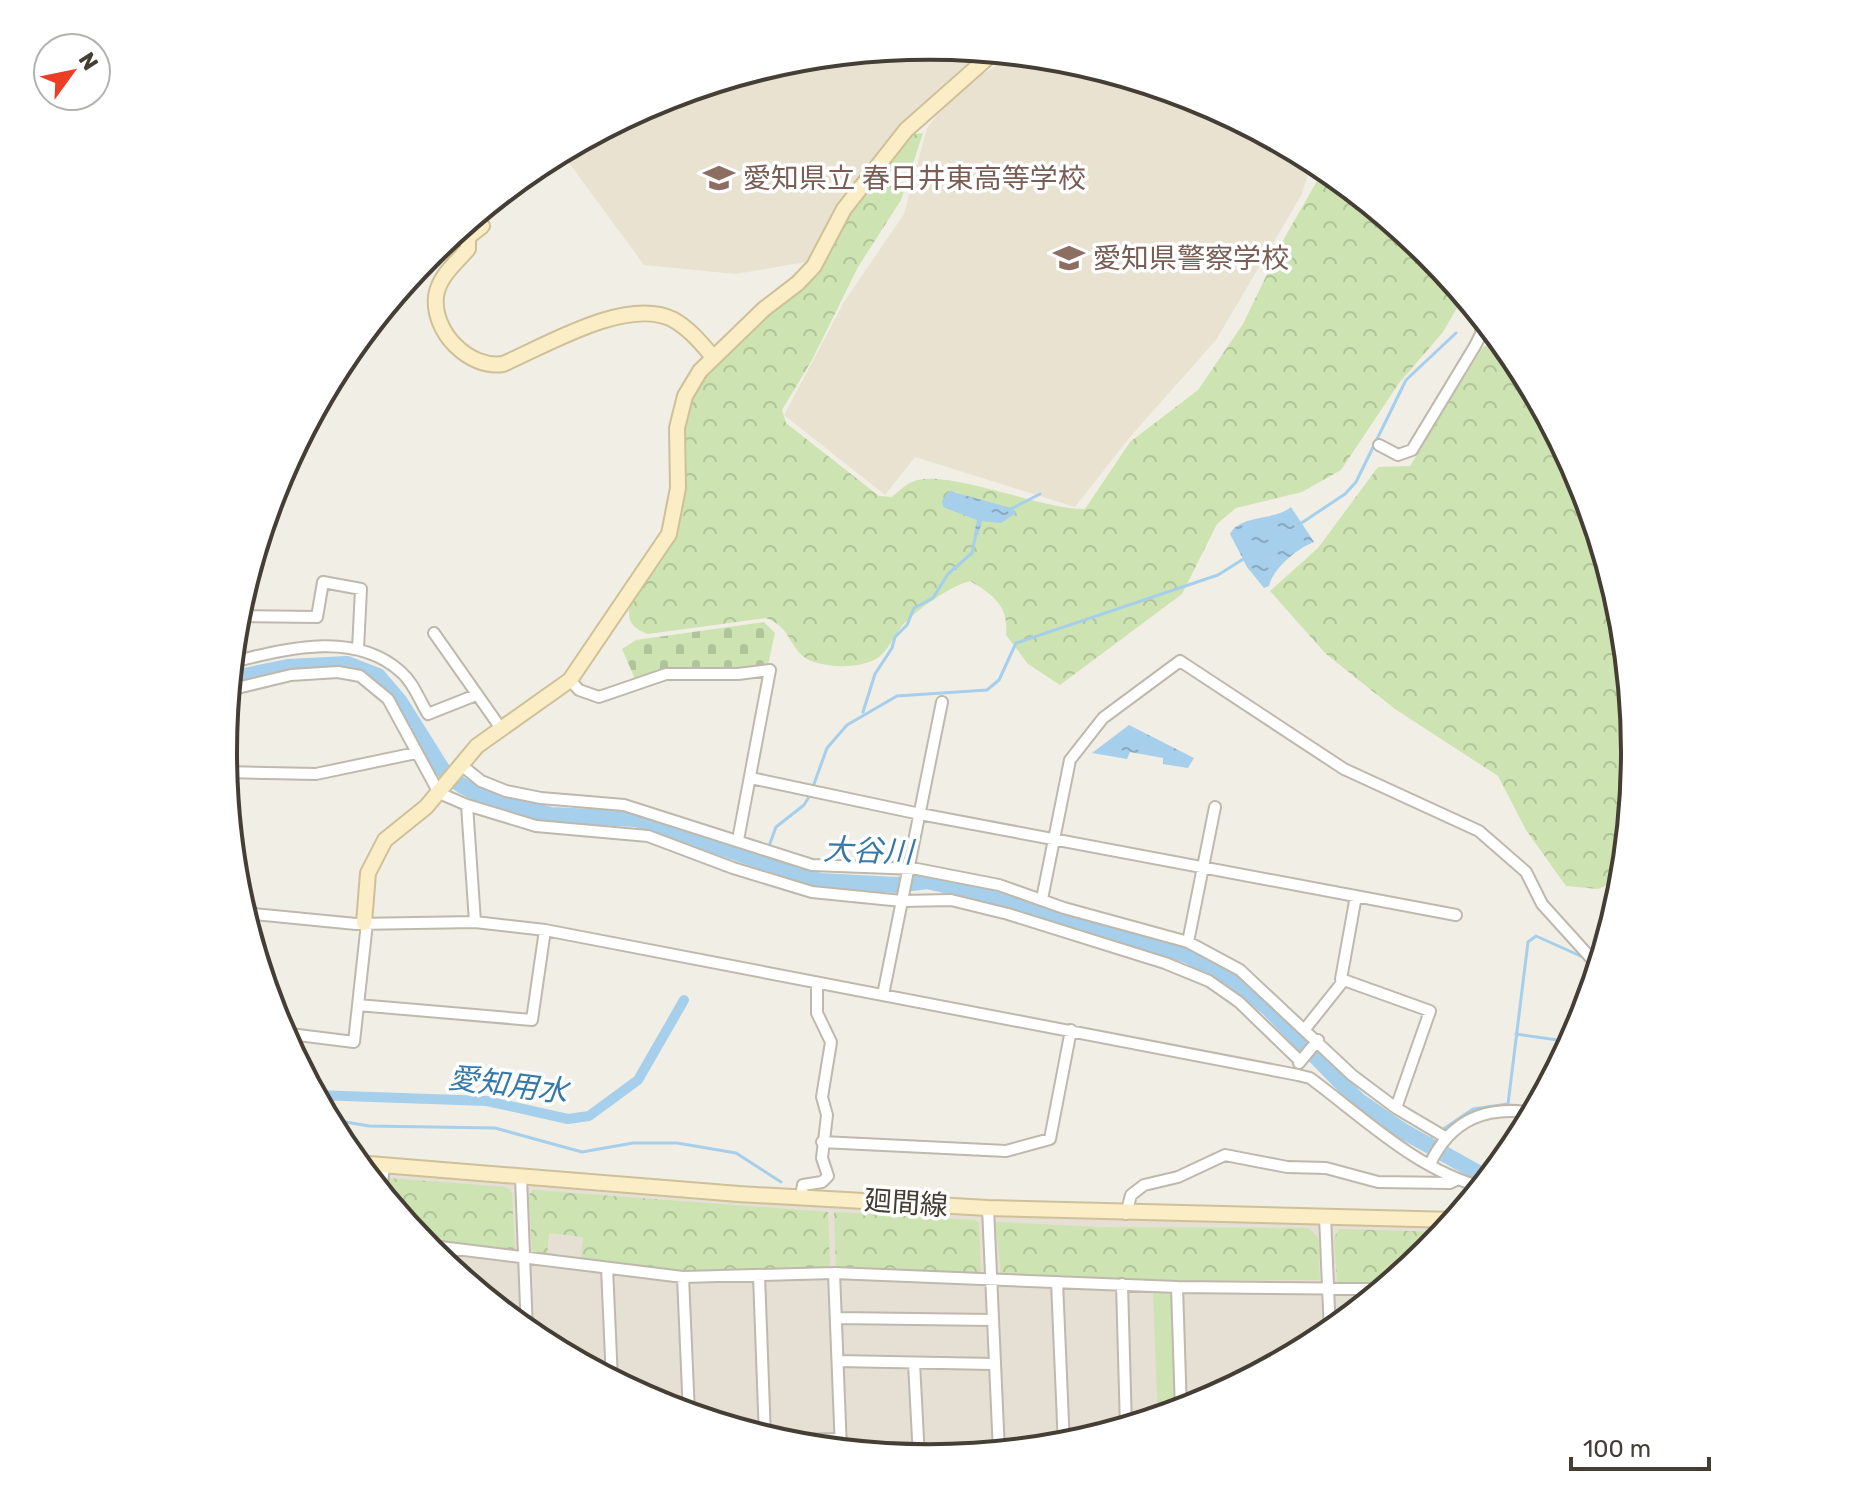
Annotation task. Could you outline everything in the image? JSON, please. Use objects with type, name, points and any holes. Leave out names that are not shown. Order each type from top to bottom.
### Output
[{"type":"street","points":[[297,1035],[354,1042],[368,873],[374,857],[385,840],[439,793],[458,766],[500,727],[570,680],[669,534],[675,513],[677,428],[682,407],[700,371],[814,266],[844,209],[906,130],[983,62]]},
{"type":"street","points":[[482,226],[468,237],[468,249],[442,277],[436,294],[441,322],[469,359],[486,366],[503,364],[612,318],[642,313],[672,320],[689,331],[713,357]]},
{"type":"street","points":[[1379,445],[1398,455],[1412,450],[1481,334]]},
{"type":"street","points":[[250,616],[317,617],[323,582],[361,589],[358,649]]},
{"type":"street","points":[[434,633],[500,727]]},
{"type":"street","points":[[243,659],[284,650],[358,649],[402,673],[428,714],[476,695]]},
{"type":"street","points":[[1042,899],[1070,760],[1092,729],[1180,661],[1344,769],[1479,831],[1526,872],[1542,904],[1591,956]]},
{"type":"street","points":[[570,680],[587,695],[599,697],[666,674],[738,674],[770,670],[738,840]]},
{"type":"street","points":[[240,687],[291,675],[338,672],[360,676],[388,699],[439,793],[467,805],[536,826],[648,836],[733,868],[812,892],[903,899],[934,898],[981,907],[1187,970],[1239,1002],[1299,1060]]},
{"type":"street","points":[[883,995],[942,702]]},
{"type":"street","points":[[237,772],[316,774],[416,753]]},
{"type":"street","points":[[458,766],[481,781],[506,791],[541,798],[624,805],[812,865],[909,869],[999,885],[1188,942],[1240,970],[1352,1075],[1396,1108],[1445,1137]]},
{"type":"street","points":[[751,778],[920,814],[1456,915]]},
{"type":"street","points":[[467,805],[475,922]]},
{"type":"street","points":[[1188,942],[1215,807]]},
{"type":"street","points":[[1356,896],[1341,979],[1430,1011],[1396,1108]]},
{"type":"street","points":[[257,914],[365,923],[475,922],[545,930],[1298,1075],[1310,1078],[1416,1159],[1432,1160],[1456,1180],[1471,1184]]},
{"type":"street","points":[[358,1005],[532,1020],[545,930]]},
{"type":"street","points":[[1305,1029],[1344,980]]},
{"type":"street","points":[[801,1196],[803,1185],[822,1182],[828,1176],[822,1142],[827,1115],[822,1097],[831,1042],[817,1013],[817,983]]},
{"type":"street","points":[[822,1142],[1006,1151],[1050,1139],[1071,1030]]},
{"type":"street","points":[[1298,1075],[1299,1060],[1318,1040]]},
{"type":"street","points":[[1432,1160],[1445,1137],[1481,1113],[1520,1113]]},
{"type":"street","points":[[1126,1214],[1131,1195],[1144,1185],[1178,1177],[1225,1155],[1287,1167],[1326,1168],[1378,1182],[1450,1183],[1456,1180]]},
{"type":"street","name":"廻間線","points":[[374,1165],[988,1208],[1126,1214],[1440,1220]]},
{"type":"street","points":[[383,1177],[384,1166]]},
{"type":"street","points":[[521,1177],[526,1315]]},
{"type":"street","points":[[988,1208],[998,1441]]},
{"type":"street","points":[[1325,1216],[1330,1317]]},
{"type":"street","points":[[447,1248],[683,1277],[834,1273],[1177,1287],[1367,1289]]},
{"type":"street","points":[[607,1268],[611,1368]]},
{"type":"street","points":[[834,1273],[841,1439]]},
{"type":"street","points":[[759,1275],[765,1425]]},
{"type":"street","points":[[683,1277],[688,1401]]},
{"type":"street","points":[[1057,1282],[1063,1432]]},
{"type":"street","points":[[1122,1284],[1126,1416]]},
{"type":"street","points":[[1177,1287],[1181,1397]]},
{"type":"street","points":[[836,1318],[992,1320]]},
{"type":"street","points":[[838,1361],[993,1364]]},
{"type":"street","points":[[914,1363],[918,1445]]},
{"type":"shaded area","name":"愛知県立 春日井東高等学校","points":[[884,61],[970,61],[900,124],[840,203],[806,262],[736,274],[644,265],[568,162],[623,131],[664,113],[750,84],[794,73]]},
{"type":"shaded area","name":"愛知県警察学校","points":[[998,64],[1065,73],[1152,97],[1236,131],[1308,173],[1302,194],[1216,340],[1130,437],[1075,507],[915,457],[885,495],[784,415],[844,302],[904,214],[927,128],[959,87]]},
{"type":"shaded area","points":[[377,1170],[999,1217],[1433,1227],[1386,1273],[1314,1328],[1236,1374],[1195,1392],[1152,1408],[1065,1432],[975,1444],[884,1444],[794,1432],[750,1421],[707,1408],[623,1374],[545,1328],[473,1273],[409,1209]]},
{"type":"green space","points":[[923,133],[901,200],[858,267],[812,360],[782,410],[786,423],[879,496],[892,497],[912,482],[946,480],[1067,508],[1085,509],[1130,442],[1198,390],[1243,324],[1285,237],[1318,180],[1386,232],[1458,306],[1443,332],[1399,383],[1341,470],[1302,492],[1236,508],[1217,524],[1182,594],[1060,685],[1028,664],[1006,635],[1005,617],[998,603],[970,581],[944,593],[916,612],[876,659],[854,665],[829,665],[806,658],[782,628],[766,618],[648,634],[639,630],[631,622],[629,609],[678,531],[683,431],[694,390],[759,321],[818,275],[843,224],[908,135]]},
{"type":"green space","points":[[1489,345],[1505,368],[1551,446],[1585,530],[1609,617],[1621,707],[1621,798],[1610,884],[1598,889],[1566,886],[1526,830],[1498,776],[1395,709],[1326,654],[1270,591],[1318,548],[1378,467],[1410,466],[1483,347]]},
{"type":"green space","points":[[764,622],[775,633],[768,665],[738,671],[685,669],[636,681],[622,649],[636,640]]},
{"type":"green space","points":[[388,1178],[507,1187],[512,1193],[515,1253],[442,1244],[387,1183]]},
{"type":"green space","points":[[533,1190],[828,1212],[830,1269],[681,1272],[581,1261],[583,1237],[549,1233],[547,1257],[532,1255],[529,1195]]},
{"type":"green space","points":[[834,1212],[975,1220],[979,1223],[981,1272],[836,1268]]},
{"type":"green space","points":[[995,1222],[1098,1227],[1309,1228],[1318,1238],[1320,1280],[1180,1281],[1001,1274]]},
{"type":"green space","points":[[1339,1229],[1429,1232],[1374,1283],[1337,1282],[1334,1238]]},
{"type":"green space","points":[[1153,1291],[1171,1295],[1175,1400],[1158,1406]]},
{"type":"water","points":[[949,491],[1011,508],[1016,513],[1001,523],[982,521],[978,535],[974,535],[977,520],[943,507],[942,501]]},
{"type":"water","points":[[1291,507],[1314,542],[1287,560],[1275,572],[1269,586],[1264,588],[1247,567],[1230,534],[1242,523]]},
{"type":"water","points":[[1129,725],[1194,758],[1188,768],[1163,764],[1163,758],[1130,752],[1127,759],[1092,753]]},
{"type":"waterway","points":[[1300,524],[1345,494],[1356,482],[1406,380],[1456,333]]},
{"type":"waterway","points":[[1009,510],[1040,494]]},
{"type":"waterway","points":[[863,712],[875,674],[892,648],[895,637],[907,625],[914,608],[933,598],[948,574],[972,553],[976,533]]},
{"type":"waterway","points":[[769,846],[776,827],[804,805],[827,748],[847,725],[897,696],[987,690],[999,680],[1016,643],[1218,575],[1245,558]]},
{"type":"waterway","name":"大谷川","points":[[241,677],[288,667],[347,664],[378,676],[400,702],[442,769],[461,785],[489,799],[551,815],[636,819],[820,881],[897,885],[927,881],[1005,899],[1072,924],[1187,955],[1235,981],[1268,1008],[1358,1100],[1403,1131],[1479,1174]]},
{"type":"waterway","points":[[1442,1130],[1473,1109],[1508,1104],[1528,942],[1536,936],[1585,958]]},
{"type":"waterway","name":"愛知用水","points":[[328,1095],[487,1101],[568,1119],[589,1116],[638,1080],[684,1000]]},
{"type":"waterway","points":[[1516,1034],[1559,1040]]},
{"type":"waterway","points":[[344,1122],[369,1126],[495,1128],[582,1152],[633,1143],[677,1143],[736,1153],[781,1182]]},
{"type":"waterway","name":"大谷川","points":[[1424,1143],[1431,1138]]},
{"type":"place","name":"愛知県立 春日井東高等学校","points":[[719,178]]},
{"type":"place","name":"愛知県警察学校","points":[[1069,258]]}]
